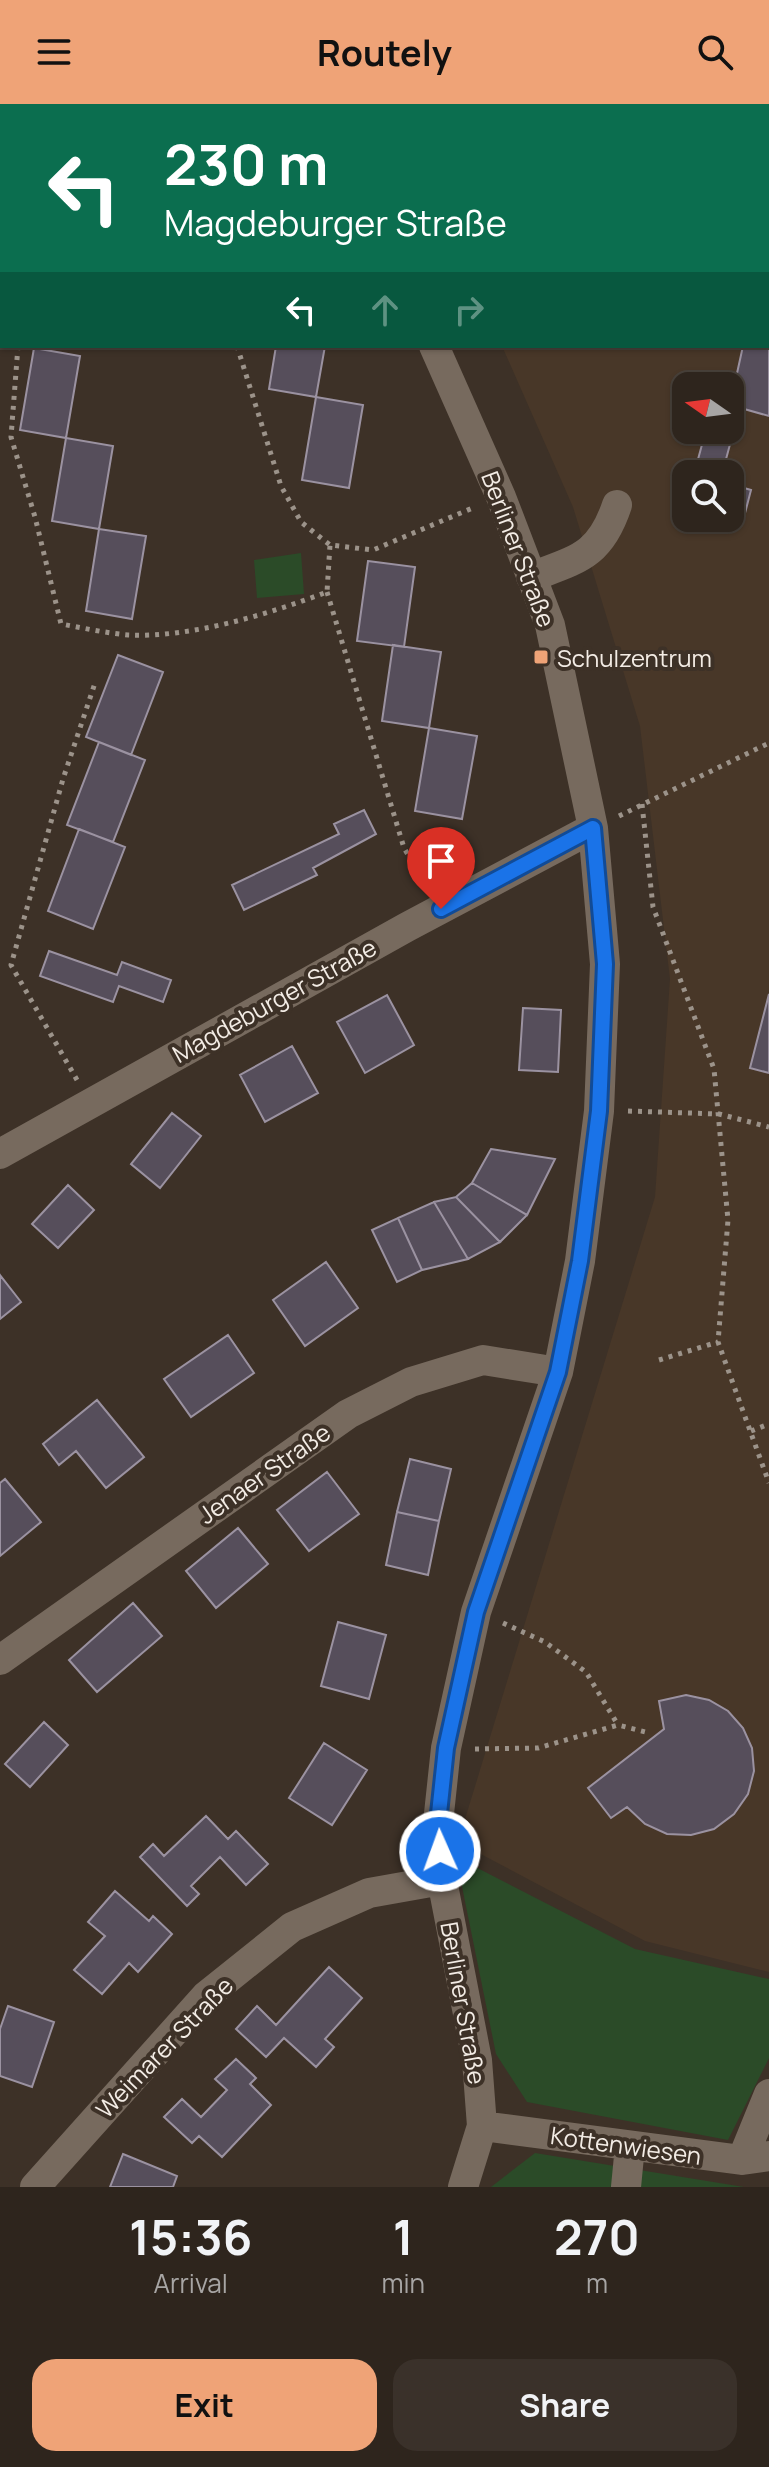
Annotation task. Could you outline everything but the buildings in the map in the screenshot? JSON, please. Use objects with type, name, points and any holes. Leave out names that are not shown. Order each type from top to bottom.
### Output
[{"type":"street","name":"Berliner Straße","points":[[435,348],[501,497],[550,625],[593,828],[605,964],[599,1111],[580,1261],[558,1372],[476,1612],[446,1748],[438,1823],[442,1880],[477,2060],[482,2126]]},
{"type":"street","points":[[531,577],[594,550],[608,532],[617,505]]},
{"type":"street","name":"Magdeburger Straße","points":[[0,1154],[593,828]]},
{"type":"street","name":"Jenaer Straße","points":[[0,1660],[348,1414],[411,1382],[483,1360],[558,1372]]},
{"type":"street","name":"Weimarer Straße","points":[[35,2187],[206,1996],[292,1927],[369,1893],[442,1880]]},
{"type":"street","points":[[755,2158],[769,2094]]},
{"type":"street","points":[[463,2187],[482,2126]]},
{"type":"street","name":"Kottenwiesen","points":[[482,2126],[630,2146],[755,2158]]},
{"type":"street","points":[[626,2187],[630,2146]]},
{"type":"path","points":[[18,348],[11,437],[35,517],[61,624],[130,635],[203,628],[283,609],[327,592]]},
{"type":"path","points":[[238,348],[281,486],[301,522],[330,545],[373,550],[501,497]]},
{"type":"path","points":[[330,545],[327,592],[404,848],[441,909]]},
{"type":"path","points":[[11,965],[63,779],[95,683]]},
{"type":"path","points":[[593,828],[769,743]]},
{"type":"path","points":[[642,804],[653,907],[714,1069],[728,1220],[718,1342],[769,1483]]},
{"type":"path","points":[[0,961],[11,965],[90,1102]]},
{"type":"path","points":[[599,1111],[719,1114],[769,1127]]},
{"type":"path","points":[[659,1360],[718,1342]]},
{"type":"path","points":[[751,1431],[769,1424]]},
{"type":"path","points":[[476,1612],[545,1642],[586,1672],[618,1725]]},
{"type":"path","points":[[446,1748],[538,1748],[618,1725],[649,1733]]},
{"type":"shaded area","points":[[503,348],[769,348],[769,1972],[645,1941],[458,1842],[655,1197],[670,979],[640,726],[573,507]]},
{"type":"green space","points":[[301,553],[304,594],[257,598],[254,560]]},
{"type":"green space","points":[[456,1857],[635,1949],[769,1979],[769,2058],[728,2140],[527,2102],[496,2054]]},
{"type":"green space","points":[[535,2153],[744,2187],[491,2187]]},
{"type":"place","name":"Schulzentrum","points":[[541,657]]},
{"type":"route","points":[[440,1851],[438,1823],[446,1748],[476,1612],[558,1372],[580,1261],[599,1111],[605,964],[593,828],[441,909]]}]
